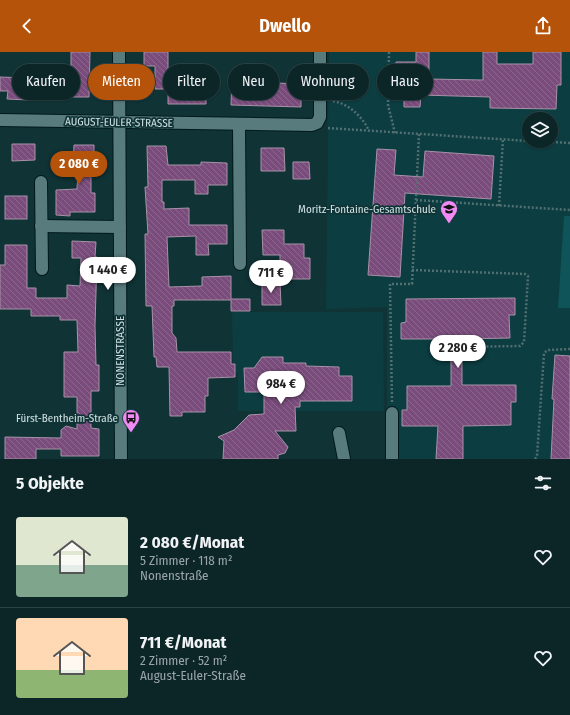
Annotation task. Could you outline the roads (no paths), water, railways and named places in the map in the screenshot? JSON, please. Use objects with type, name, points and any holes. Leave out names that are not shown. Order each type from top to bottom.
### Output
[{"type":"street","name":"NONENSTRASSE","points":[[119,52],[121,459]]},
{"type":"street","name":"AUGUST-EULER-STRASSE","points":[[0,120],[312,125],[317,123],[320,117],[320,52]]},
{"type":"street","points":[[239,124],[240,264]]},
{"type":"street","points":[[41,182],[42,269]]},
{"type":"street","points":[[41,226],[120,226]]},
{"type":"street","points":[[392,413],[392,459]]},
{"type":"street","points":[[339,433],[344,459]]},
{"type":"place","name":"Moritz-Fontaine-Gesamtschule","points":[[449,224]]},
{"type":"place","name":"Fürst-Bentheim-Straße","points":[[131,433]]}]
